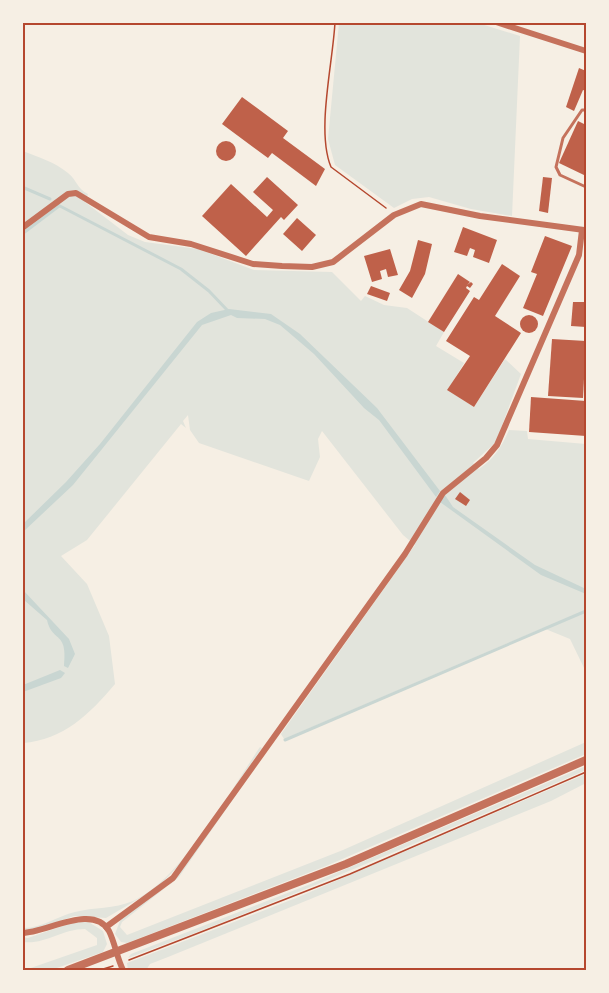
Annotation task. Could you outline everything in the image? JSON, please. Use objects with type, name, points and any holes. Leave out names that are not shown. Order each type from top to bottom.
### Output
[{"type":"street","points":[[496,22],[586,51]]},
{"type":"street","points":[[22,228],[68,194],[76,194],[133,230],[149,237],[201,246],[253,264],[312,267],[336,261],[394,214],[414,205],[428,204],[480,216],[584,230],[579,255],[521,387],[502,438],[486,458],[445,490],[435,503],[405,554],[180,869],[166,885],[106,927]]},
{"type":"street","points":[[68,970],[346,864],[586,760]]},
{"type":"street","points":[[22,933],[34,933],[81,919],[93,920],[106,927],[121,967]]},
{"type":"lane","points":[[586,110],[582,110],[563,138],[556,167],[560,175],[586,187]]},
{"type":"path","points":[[335,22],[324,131],[328,159],[336,171],[394,214]]},
{"type":"path","points":[[100,970],[121,967]]},
{"type":"shaded area","points":[[339,23],[478,23],[520,36],[512,216],[471,209],[429,197],[412,199],[394,208],[335,165],[328,139]]},
{"type":"shaded area","points":[[23,151],[63,169],[88,194],[85,202],[128,235],[145,242],[198,249],[254,270],[332,272],[361,301],[365,296],[384,305],[407,308],[444,332],[436,346],[464,363],[448,390],[474,407],[505,359],[521,374],[496,442],[473,463],[479,469],[489,461],[509,430],[527,431],[528,439],[586,444],[586,672],[570,639],[543,628],[284,739],[281,734],[415,545],[403,535],[322,431],[318,439],[320,457],[309,481],[199,443],[190,430],[188,415],[183,421],[186,428],[181,424],[87,540],[61,556],[87,584],[109,636],[115,684],[75,724],[51,737],[23,743]]},
{"type":"shaded area","points":[[229,309],[271,314],[300,334],[377,408],[440,491],[436,497],[379,420],[364,408],[314,354],[280,325],[265,319],[237,318],[231,315],[202,325],[73,485],[23,532],[23,524],[66,482],[100,444],[197,322],[211,313]]},
{"type":"shaded area","points":[[445,495],[453,507],[535,565],[586,589],[586,594],[541,575],[440,502]]},
{"type":"shaded area","points":[[23,590],[69,639],[75,654],[68,668],[64,666],[65,655],[62,642],[52,632],[47,620],[24,600]]},
{"type":"shaded area","points":[[60,670],[65,673],[61,678],[23,692],[23,685]]},
{"type":"shaded area","points":[[586,742],[586,754],[326,866],[127,943],[121,942],[115,934],[121,918],[167,886],[122,922],[120,927],[127,935],[343,850]]},
{"type":"shaded area","points":[[260,747],[262,748],[229,795]]},
{"type":"shaded area","points":[[265,753],[179,877],[173,882]]},
{"type":"shaded area","points":[[586,766],[586,770],[359,867],[128,958],[131,954],[313,883]]},
{"type":"shaded area","points":[[586,774],[586,783],[551,801],[150,964],[146,970],[128,970],[127,963],[296,898]]},
{"type":"shaded area","points":[[190,851],[157,888],[106,918],[74,916],[39,929],[23,930],[22,928],[36,926],[75,912],[133,901],[151,890]]},
{"type":"shaded area","points":[[87,921],[103,931],[107,944],[103,952],[51,970],[25,970],[97,945],[97,938],[85,929],[69,931],[31,942],[23,942],[22,937],[28,938],[74,922]]},
{"type":"building","points":[[579,68],[586,71],[586,91],[583,90],[574,111],[566,107]]},
{"type":"building","points":[[242,97],[288,131],[283,138],[325,169],[316,186],[272,153],[268,158],[222,124]]},
{"type":"building","points":[[578,121],[586,125],[586,176],[559,163]]},
{"type":"building","points":[[222,141],[230,141],[236,147],[236,155],[230,161],[222,161],[216,155],[216,147]]},
{"type":"building","points":[[267,177],[298,205],[284,220],[281,217],[246,256],[202,216],[231,184],[267,217],[273,210],[253,192]]},
{"type":"building","points":[[543,177],[552,178],[548,213],[539,211]]},
{"type":"building","points":[[297,218],[316,235],[302,251],[283,234]]},
{"type":"building","points":[[463,227],[497,240],[489,263],[473,257],[475,250],[470,248],[467,256],[454,252]]},
{"type":"building","points":[[545,236],[572,246],[543,316],[523,308],[537,274],[531,272]]},
{"type":"building","points":[[418,240],[432,244],[425,274],[412,298],[399,290],[410,271]]},
{"type":"building","points":[[390,249],[398,275],[388,277],[386,269],[380,271],[382,279],[372,282],[364,256]]},
{"type":"building","points":[[502,264],[520,276],[495,316],[521,333],[474,407],[447,390],[470,356],[446,341],[474,297],[479,300]]},
{"type":"building","points":[[458,274],[470,282],[467,285],[471,282],[473,284],[470,288],[467,286],[466,288],[470,291],[444,332],[428,322]]},
{"type":"building","points":[[371,286],[390,293],[387,301],[367,294]]},
{"type":"building","points":[[573,302],[586,302],[586,327],[571,326]]},
{"type":"building","points":[[525,315],[533,315],[538,320],[536,331],[525,333],[520,328],[520,320]]},
{"type":"building","points":[[552,339],[586,341],[583,398],[548,396]]},
{"type":"building","points":[[531,397],[586,401],[586,436],[529,432]]},
{"type":"building","points":[[460,492],[470,500],[466,506],[455,499]]},
{"type":"waterway","points":[[22,187],[50,199]]},
{"type":"waterway","points":[[58,205],[181,269],[209,291],[228,311]]},
{"type":"waterway","points":[[22,234],[59,206]]},
{"type":"waterway","points":[[285,740],[586,611]]}]
